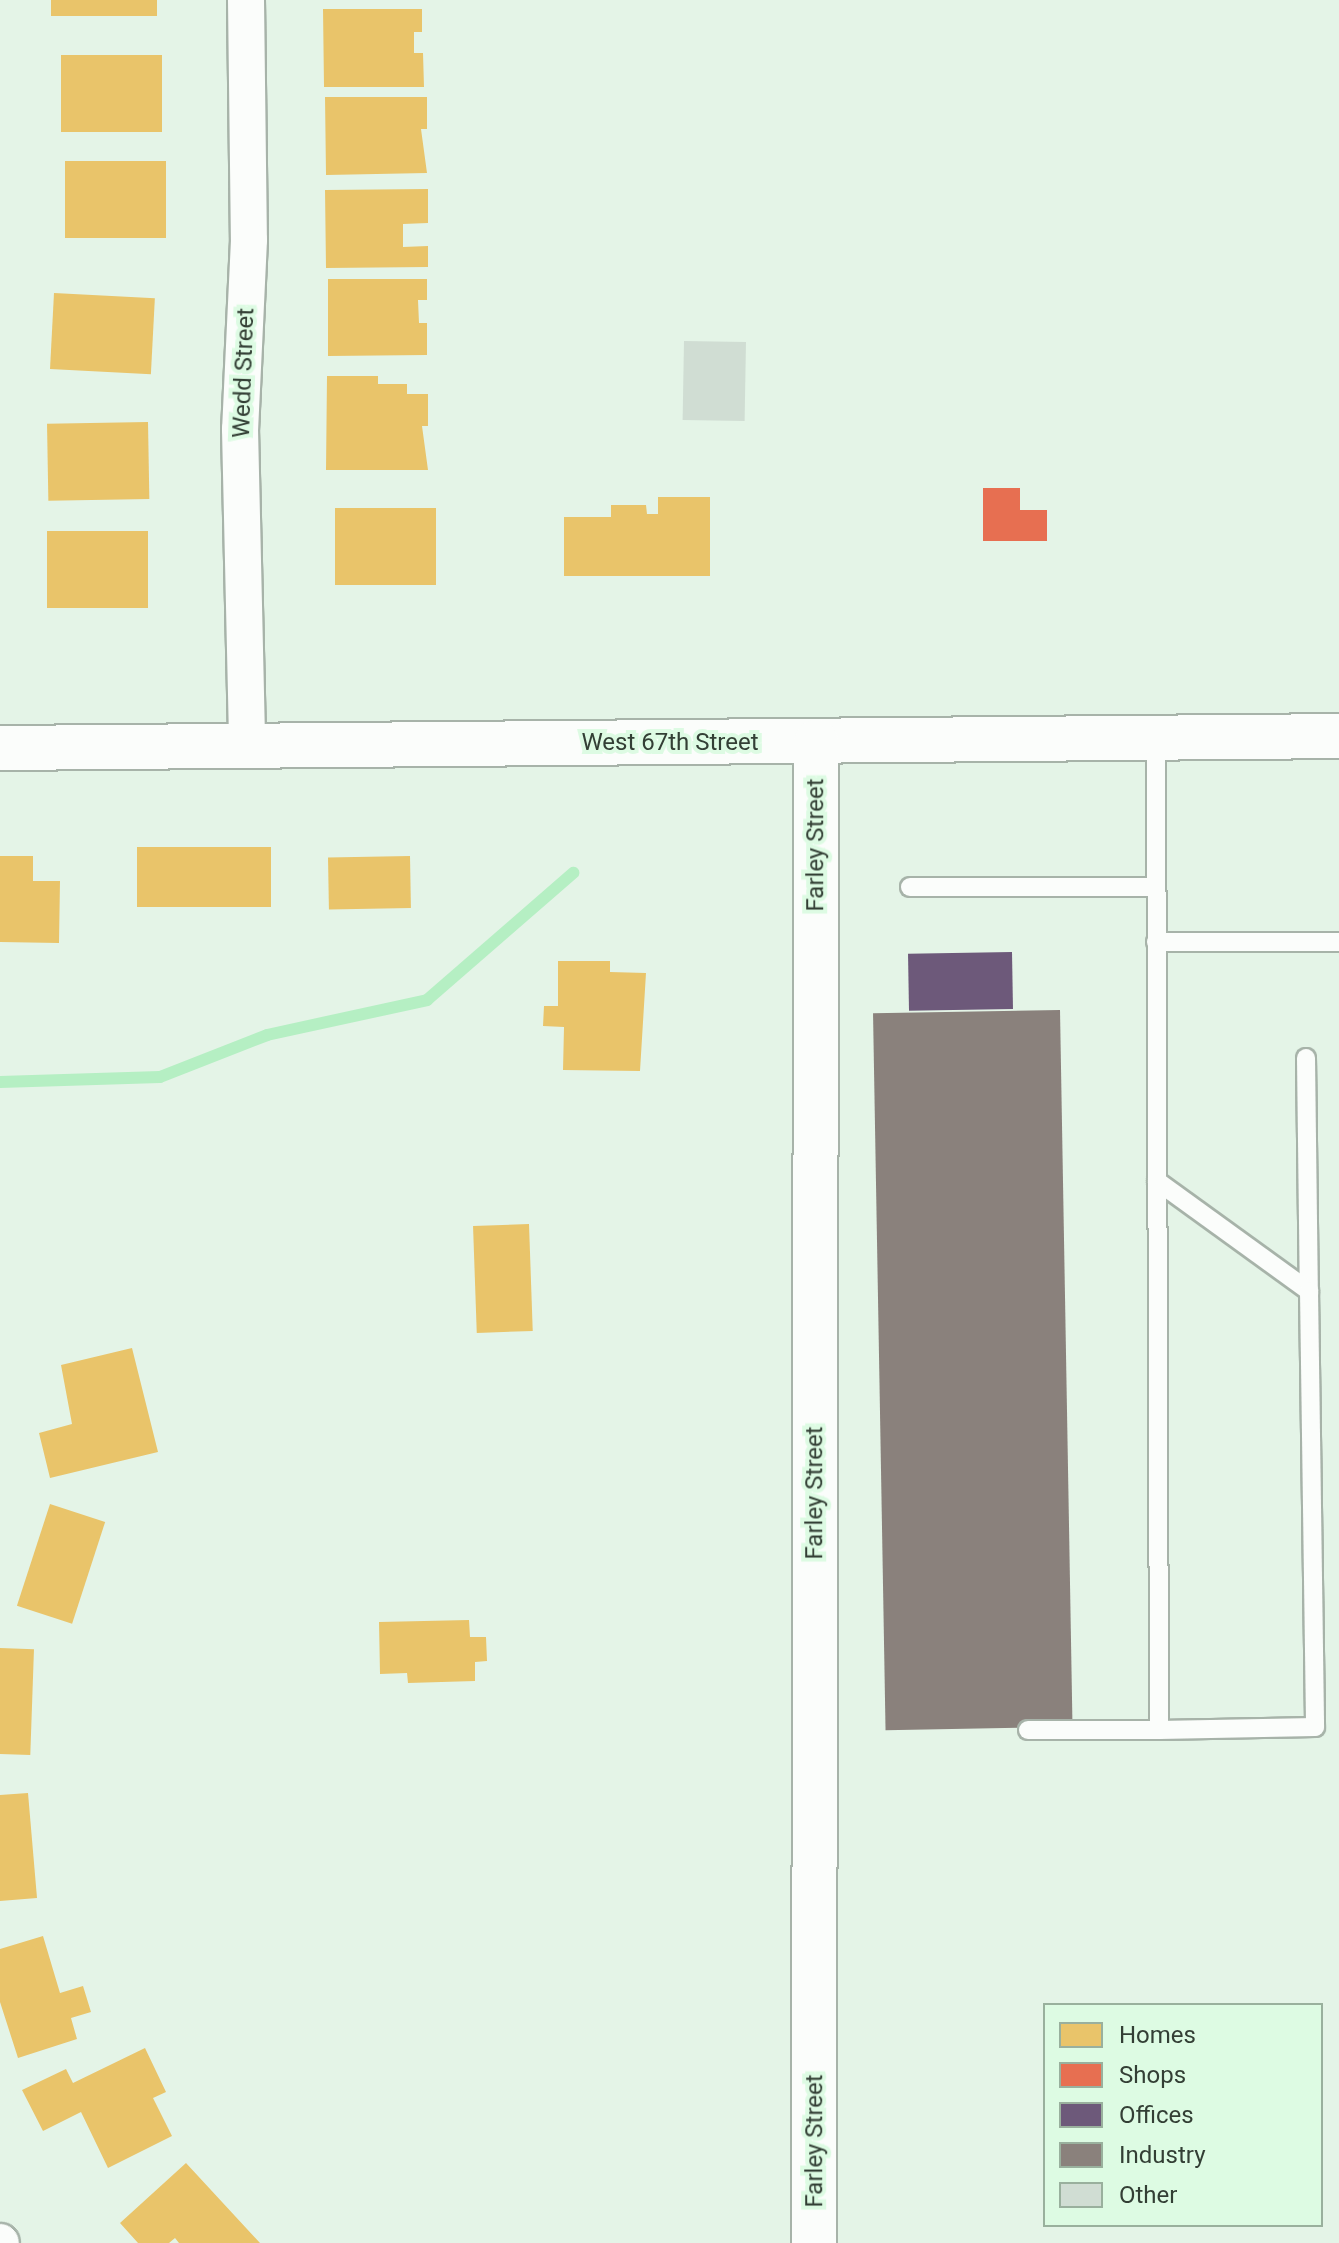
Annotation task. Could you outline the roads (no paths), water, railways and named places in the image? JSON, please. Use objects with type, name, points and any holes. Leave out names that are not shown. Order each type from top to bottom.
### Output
[{"type":"street","name":"Wedd Street","points":[[246,0],[249,240],[240,429],[247,746]]},
{"type":"street","name":"West 67th Street","points":[[0,748],[1339,736]]},
{"type":"street","name":"Farley Street","points":[[814,2243],[816,742]]},
{"type":"lane","points":[[1156,737],[1159,1730]]},
{"type":"lane","points":[[910,887],[1156,887]]},
{"type":"lane","points":[[1156,942],[1339,942]]},
{"type":"lane","points":[[1028,1730],[1315,1727],[1306,1058]]},
{"type":"lane","points":[[1157,1181],[1309,1291]]},
{"type":"waterway","points":[[0,1082],[160,1077],[267,1035],[427,1000],[573,873]]}]
